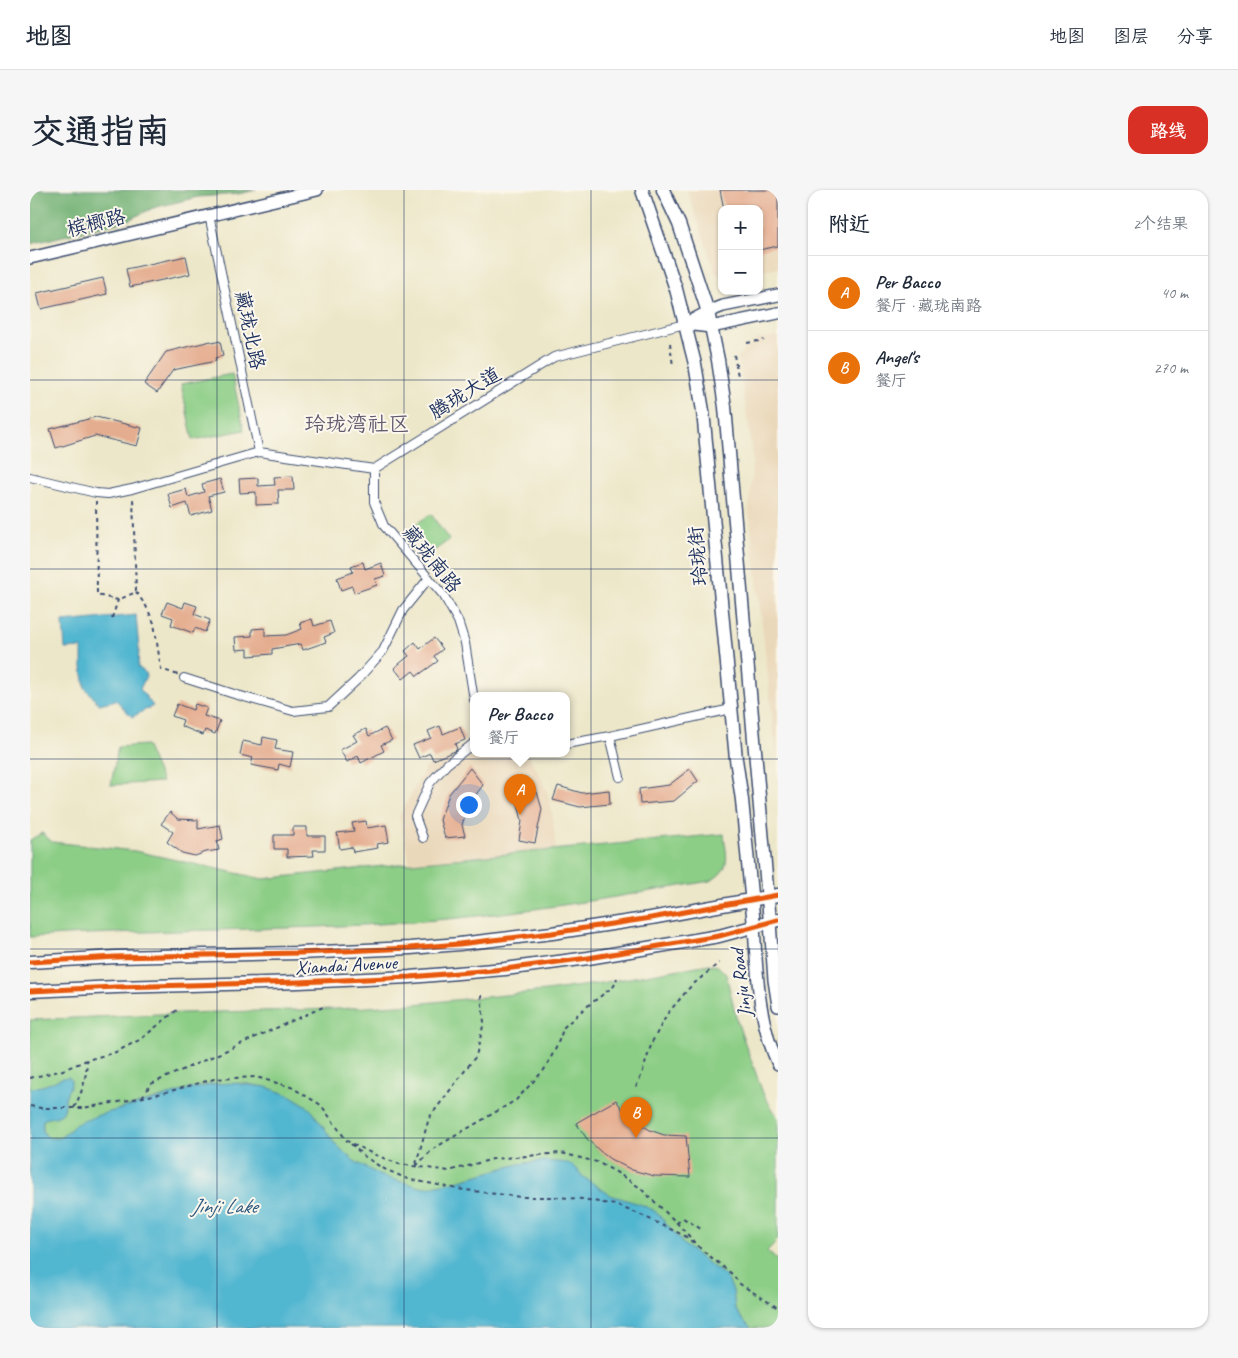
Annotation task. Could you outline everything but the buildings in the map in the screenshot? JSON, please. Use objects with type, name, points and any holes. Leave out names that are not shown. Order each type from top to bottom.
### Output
[{"type":"main road","name":"槟榔路","points":[[30,258],[317,190]]},
{"type":"main road","name":"玲珑街","points":[[642,190],[676,289],[695,364],[703,411],[731,709],[754,926]]},
{"type":"main road","name":"玲珑街","points":[[663,190],[679,224],[708,312],[718,360],[726,417],[774,921]]},
{"type":"main road","points":[[685,324],[723,306],[778,295]]},
{"type":"main road","points":[[685,324],[710,327],[778,313]]},
{"type":"main road","name":"Xiandai Avenue","points":[[30,962],[150,956],[300,953],[449,945],[552,933],[651,918],[773,896]]},
{"type":"main road","name":"Xiandai Avenue","points":[[30,992],[116,987],[308,982],[410,977],[505,968],[588,958],[719,936],[774,921]]},
{"type":"main road","name":"Jinju Road","points":[[774,921],[774,980],[778,1006]]},
{"type":"main road","name":"Jinju Road","points":[[754,926],[756,968],[762,1010],[768,1038],[778,1064]]},
{"type":"street","name":"藏珑北路","points":[[209,215],[259,452]]},
{"type":"street","name":"腾珑大道","points":[[374,469],[554,357],[685,324]]},
{"type":"street","points":[[30,477],[96,493],[108,494],[132,489],[259,452],[374,469]]},
{"type":"street","name":"藏珑南路","points":[[374,469],[374,502],[384,526],[444,596],[458,621],[465,643],[473,692]]},
{"type":"street","points":[[184,678],[293,711],[328,707],[358,679],[383,651],[403,610],[429,578]]},
{"type":"street","points":[[570,743],[731,709]]},
{"type":"street","points":[[610,736],[620,777]]},
{"type":"street","points":[[423,838],[415,816],[430,783],[447,764],[470,746]]},
{"type":"path","points":[[747,343],[764,340]]},
{"type":"path","points":[[670,343],[673,366]]},
{"type":"path","points":[[734,355],[738,376]]},
{"type":"path","points":[[132,489],[136,592],[146,606],[154,623],[161,669],[184,678]]},
{"type":"path","points":[[96,493],[97,595],[118,600],[136,592]]},
{"type":"path","points":[[112,618],[118,600]]},
{"type":"path","points":[[636,1087],[652,1042],[668,1014],[691,986],[719,963]]},
{"type":"path","points":[[416,1166],[433,1149],[516,1100],[544,1070],[556,1048],[564,1027],[614,986],[617,978]]},
{"type":"path","points":[[416,1166],[429,1118],[476,1056],[484,1022],[481,995]]},
{"type":"path","points":[[142,1097],[150,1084],[323,1007]]},
{"type":"path","points":[[30,1078],[63,1070],[87,1060],[116,1052],[142,1040],[177,1010]]},
{"type":"path","points":[[74,1108],[86,1080],[87,1060]]},
{"type":"path","points":[[30,1106],[83,1108],[142,1097],[214,1079],[256,1077],[292,1087],[321,1105],[347,1141],[382,1168],[408,1179],[458,1189],[522,1197],[555,1196],[615,1205],[640,1214],[685,1236],[732,1274],[740,1284],[778,1308]]},
{"type":"path","points":[[347,1141],[399,1164],[449,1171],[493,1159],[562,1153],[597,1162],[639,1187],[702,1250]]},
{"type":"path","points":[[677,1223],[684,1218],[701,1229]]},
{"type":"shaded area","points":[[687,190],[778,190],[778,268],[763,271],[763,205],[718,205],[718,274],[715,272]]},
{"type":"shaded area","points":[[778,336],[778,766],[749,510],[753,456],[738,356],[758,339]]},
{"type":"shaded area","points":[[470,741],[470,757],[529,757],[547,792],[552,812],[556,850],[410,863],[399,817],[425,768]]},
{"type":"green space","points":[[30,190],[256,190],[238,194],[198,197],[153,208],[126,221],[30,244]]},
{"type":"green space","points":[[232,374],[244,430],[193,440],[181,384]]},
{"type":"green space","points":[[431,514],[449,540],[428,555],[410,528]]},
{"type":"green space","points":[[146,745],[162,782],[111,785],[118,747]]},
{"type":"green space","points":[[42,833],[52,842],[135,851],[263,879],[411,863],[724,834],[727,855],[722,872],[710,881],[599,900],[486,915],[363,925],[30,937],[30,840]]},
{"type":"green space","points":[[709,964],[718,966],[726,974],[737,1021],[763,1093],[778,1118],[778,1240],[767,1251],[778,1261],[778,1328],[751,1328],[748,1326],[735,1309],[733,1291],[724,1275],[684,1245],[661,1217],[653,1210],[610,1195],[582,1176],[577,1169],[532,1162],[453,1182],[419,1187],[381,1176],[354,1161],[335,1144],[312,1111],[291,1096],[266,1087],[242,1083],[201,1086],[99,1115],[73,1127],[60,1138],[49,1138],[43,1131],[43,1120],[62,1113],[71,1080],[65,1078],[30,1089],[30,1020],[182,1013],[337,1009],[414,1004],[546,991]]},
{"type":"water","points":[[136,615],[139,650],[138,667],[147,674],[140,689],[153,706],[132,717],[116,700],[99,704],[85,688],[82,648],[65,649],[63,622]]},
{"type":"water","name":"Jinji Lake","points":[[69,1077],[71,1082],[62,1113],[43,1120],[45,1135],[51,1138],[60,1138],[76,1124],[99,1115],[186,1090],[232,1083],[266,1087],[291,1096],[312,1111],[335,1144],[354,1161],[381,1176],[419,1187],[453,1182],[519,1164],[545,1161],[568,1163],[577,1169],[582,1176],[610,1195],[653,1210],[661,1217],[684,1245],[724,1275],[733,1291],[735,1309],[751,1328],[30,1328],[30,1089]]},
{"type":"cycle path","points":[[30,962],[116,957],[299,953],[459,944],[552,933],[651,918],[778,895]]},
{"type":"cycle path","points":[[30,991],[410,977],[505,969],[588,958],[719,936],[778,920]]},
{"type":"place","name":"Per Bacco","points":[[520,815]]},
{"type":"place","name":"Angel's","points":[[636,1138]]},
{"type":"district","name":"玲珑湾社区","points":[[357,424]]}]
